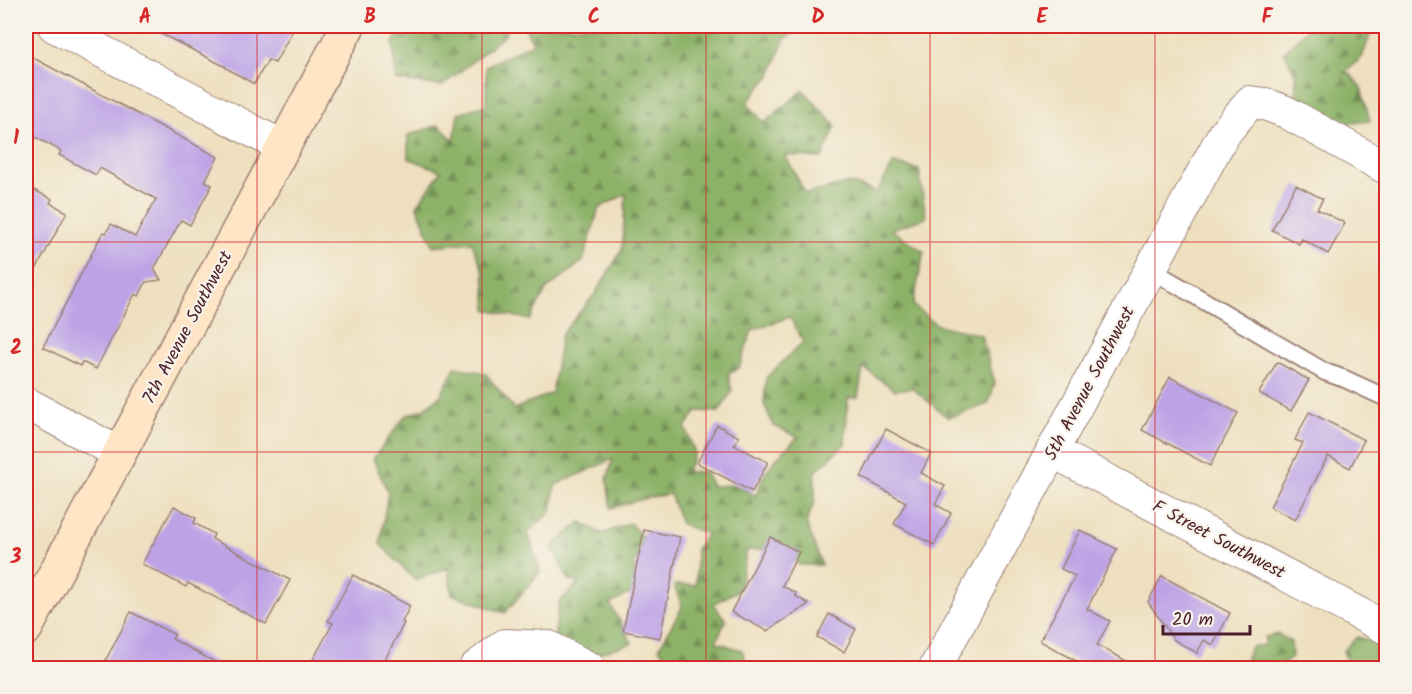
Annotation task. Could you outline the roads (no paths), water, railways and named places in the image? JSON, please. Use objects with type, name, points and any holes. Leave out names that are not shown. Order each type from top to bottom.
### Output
[{"type":"street","points":[[54,26],[283,147]]},
{"type":"street","name":"7th Avenue Southwest","points":[[26,628],[348,26]]},
{"type":"street","name":"5th Avenue Southwest","points":[[935,669],[1223,135],[1250,102],[1265,104],[1286,112],[1386,168]]},
{"type":"street","points":[[26,404],[119,453]]},
{"type":"street","name":"F Street Southwest","points":[[1052,451],[1386,628]]},
{"type":"street","points":[[475,669],[505,645],[549,647],[589,669]]},
{"type":"lane","points":[[1150,269],[1325,372],[1386,398]]}]
